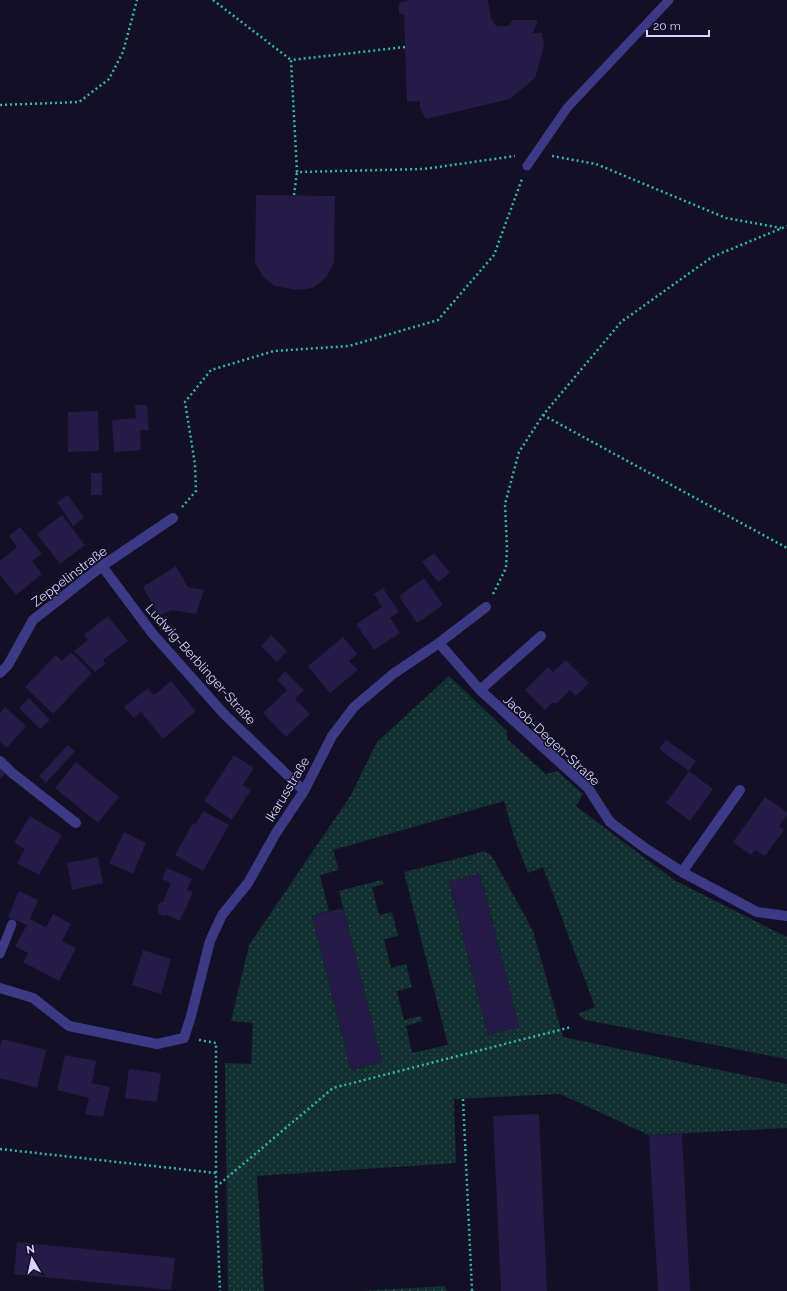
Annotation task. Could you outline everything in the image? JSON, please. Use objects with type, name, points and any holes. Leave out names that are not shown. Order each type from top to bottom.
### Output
[{"type":"street","name":"Zeppelinstraße","points":[[0,673],[8,665],[33,620],[102,566],[172,518]]},
{"type":"street","name":"Ludwig-Berblinger-Straße","points":[[102,566],[152,633],[224,714],[304,791]]},
{"type":"street","name":"Ikarusstraße","points":[[184,1038],[210,941],[222,915],[248,884],[276,833],[304,791],[332,736],[354,708],[393,674],[439,643],[486,607]]},
{"type":"street","points":[[480,690],[541,636]]},
{"type":"street","name":"Jacob-Degen-Straße","points":[[439,643],[480,690],[588,788],[610,822],[645,848],[682,872],[757,912],[787,916]]},
{"type":"street","points":[[0,761],[11,772],[76,823]]},
{"type":"street","points":[[682,872],[740,790]]},
{"type":"street","points":[[0,988],[33,998],[69,1026],[158,1044],[184,1038]]},
{"type":"lane","points":[[527,166],[567,108],[669,0]]},
{"type":"lane","points":[[0,954],[12,924]]},
{"type":"path","points":[[0,105],[79,102],[109,79],[123,52],[136,0]]},
{"type":"path","points":[[213,0],[291,60],[405,47]]},
{"type":"path","points":[[291,60],[297,172],[294,195]]},
{"type":"path","points":[[297,172],[424,169],[535,154],[596,164],[726,218],[781,228]]},
{"type":"path","points":[[172,518],[196,491],[195,464],[185,402],[211,370],[274,351],[349,346],[438,320],[494,254],[527,166]]},
{"type":"path","points":[[486,607],[506,568],[507,548],[504,504],[519,452],[543,415],[621,322],[712,257],[787,226]]},
{"type":"path","points":[[543,415],[787,548]]},
{"type":"path","points":[[216,1186],[333,1088],[571,1027]]},
{"type":"path","points":[[184,1038],[216,1043],[216,1186],[220,1291]]},
{"type":"path","points":[[463,1098],[472,1291]]},
{"type":"path","points":[[0,1149],[216,1173]]},
{"type":"green space","points":[[449,676],[507,731],[507,739],[546,774],[557,771],[583,794],[576,806],[674,880],[787,937],[787,1059],[586,1020],[577,1014],[595,1007],[543,867],[528,873],[514,836],[504,801],[333,850],[339,870],[320,875],[329,911],[312,916],[351,1070],[382,1062],[339,891],[382,880],[384,884],[372,887],[379,915],[392,912],[398,936],[384,939],[391,968],[406,964],[412,987],[397,991],[404,1020],[421,1016],[422,1021],[406,1026],[412,1053],[448,1045],[404,872],[484,851],[492,856],[533,931],[563,1037],[787,1084],[787,1128],[649,1135],[560,1094],[454,1099],[456,1163],[257,1176],[264,1291],[228,1291],[225,1063],[251,1064],[253,1023],[231,1021],[249,945],[351,795],[377,742]],"holes":[[[480,874],[519,1027],[488,1035],[449,882]]]},
{"type":"green space","points":[[445,1286],[446,1291],[362,1291]]},
{"type":"building","points":[[410,0],[488,0],[491,18],[496,26],[508,26],[513,20],[538,20],[533,33],[542,33],[544,46],[535,78],[510,99],[426,119],[420,108],[420,101],[407,102],[404,14],[399,14],[399,3]]},
{"type":"building","points":[[256,195],[335,196],[334,263],[326,278],[313,288],[297,290],[275,286],[263,277],[255,262]]},
{"type":"building","points":[[135,405],[147,405],[149,430],[140,430],[141,450],[114,452],[112,420],[136,418]]},
{"type":"building","points":[[98,411],[99,451],[68,452],[68,412]]},
{"type":"building","points":[[91,473],[102,473],[102,495],[91,495]]},
{"type":"building","points":[[68,495],[84,518],[73,526],[57,502]]},
{"type":"building","points":[[62,515],[85,545],[60,564],[37,534]]},
{"type":"building","points":[[20,527],[42,554],[32,561],[42,574],[16,595],[0,575],[0,561],[17,547],[9,536]]},
{"type":"building","points":[[434,553],[450,573],[438,582],[422,562]]},
{"type":"building","points":[[176,566],[188,587],[204,590],[196,614],[172,610],[159,616],[143,587]]},
{"type":"building","points":[[424,578],[443,605],[417,623],[399,596]]},
{"type":"building","points":[[383,588],[399,612],[390,618],[400,633],[374,650],[356,624],[382,607],[374,594]]},
{"type":"building","points":[[108,616],[128,641],[103,660],[106,664],[95,672],[74,651],[88,640],[84,635]]},
{"type":"building","points":[[271,635],[287,651],[277,662],[261,646]]},
{"type":"building","points":[[343,637],[357,654],[349,661],[358,670],[330,693],[308,666]]},
{"type":"building","points":[[71,652],[92,673],[53,714],[25,687],[56,655],[62,661]]},
{"type":"building","points":[[566,660],[589,683],[576,696],[570,690],[557,703],[552,703],[545,710],[525,690],[548,667],[553,672]]},
{"type":"building","points":[[285,671],[304,690],[295,699],[310,714],[286,737],[263,713],[287,690],[277,680]]},
{"type":"building","points":[[171,681],[196,711],[163,739],[141,712],[134,718],[124,707],[148,688],[154,695]]},
{"type":"building","points":[[29,698],[50,720],[40,729],[19,708]]},
{"type":"building","points":[[5,707],[26,726],[7,748],[0,742],[0,713]]},
{"type":"building","points":[[666,740],[696,761],[689,771],[659,749]]},
{"type":"building","points":[[68,745],[75,751],[46,783],[39,776]]},
{"type":"building","points":[[234,755],[254,768],[243,785],[251,790],[232,820],[204,801]]},
{"type":"building","points":[[76,762],[119,797],[98,823],[55,788]]},
{"type":"building","points":[[0,768],[6,773],[0,779]]},
{"type":"building","points":[[689,771],[713,789],[690,821],[666,803]]},
{"type":"building","points":[[765,797],[787,812],[787,815],[779,826],[784,830],[765,856],[755,850],[751,855],[733,842]]},
{"type":"building","points":[[203,811],[229,825],[203,871],[175,855],[193,823],[196,824]]},
{"type":"building","points":[[30,816],[62,835],[39,875],[17,863],[25,849],[14,843]]},
{"type":"building","points":[[124,832],[146,843],[133,874],[109,863]]},
{"type":"building","points":[[98,857],[103,883],[72,890],[67,863]]},
{"type":"building","points":[[167,868],[192,879],[187,890],[193,892],[180,921],[167,915],[164,916],[159,914],[157,909],[159,903],[163,902],[171,883],[162,879]]},
{"type":"building","points":[[480,874],[519,1027],[488,1035],[449,881]]},
{"type":"building","points":[[19,891],[38,900],[30,919],[46,927],[53,914],[71,924],[62,941],[76,948],[59,981],[23,962],[28,953],[15,946],[27,925],[8,917]]},
{"type":"building","points":[[343,908],[382,1062],[351,1070],[312,916]]},
{"type":"building","points":[[143,950],[171,959],[161,994],[132,985]]},
{"type":"building","points":[[2,1039],[46,1050],[37,1088],[0,1078],[0,1046]]},
{"type":"building","points":[[65,1055],[96,1061],[92,1083],[110,1087],[103,1117],[85,1114],[89,1098],[57,1090]]},
{"type":"building","points":[[129,1069],[161,1073],[157,1102],[125,1098]]},
{"type":"building","points":[[539,1114],[547,1291],[501,1291],[493,1116]]},
{"type":"building","points":[[682,1134],[690,1291],[658,1291],[649,1135]]},
{"type":"building","points":[[17,1242],[175,1258],[171,1290],[14,1274]]}]
